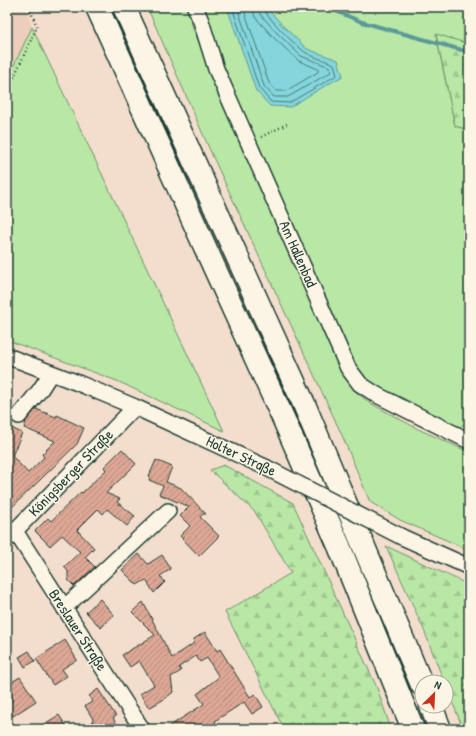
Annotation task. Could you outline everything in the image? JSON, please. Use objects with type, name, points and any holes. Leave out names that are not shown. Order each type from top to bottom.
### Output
[{"type":"highway","points":[[97,7],[288,427],[342,554],[413,729]]},
{"type":"highway","points":[[124,7],[304,404],[417,674]]},
{"type":"highway","points":[[433,714],[440,729]]},
{"type":"street","name":"Am Hallenbad","points":[[195,7],[216,69],[250,143],[348,368],[360,384],[377,395],[469,441]]},
{"type":"street","name":"Holter Straße","points":[[7,356],[135,407],[265,467],[402,537],[469,568]]},
{"type":"street","points":[[19,416],[40,390],[51,373]]},
{"type":"street","name":"Königsberger Straße","points":[[11,535],[135,407]]},
{"type":"street","points":[[64,608],[168,511]]},
{"type":"street","name":"Breslauer Straße","points":[[11,535],[64,608],[142,729]]},
{"type":"path","points":[[7,92],[37,27],[29,7]]},
{"type":"path","points":[[250,143],[287,124]]},
{"type":"shaded area","points":[[7,7],[25,7],[32,27],[7,80]]},
{"type":"green space","points":[[147,7],[186,7],[194,31],[343,372],[357,393],[370,403],[418,429],[469,452],[469,550],[400,520],[370,502],[341,433],[213,157]]},
{"type":"green space","points":[[200,7],[469,7],[469,44],[436,35],[455,126],[469,130],[469,421],[457,429],[362,380],[351,364],[285,207],[222,71]]},
{"type":"green space","points":[[32,27],[224,431],[117,381],[7,340],[7,80]]},
{"type":"green space","points":[[436,34],[469,44],[469,130],[455,126]]},
{"type":"green space","points":[[224,465],[293,503],[377,688],[391,729],[284,729],[225,612],[291,573],[255,512],[210,470]]},
{"type":"green space","points":[[386,546],[469,585],[469,729],[463,729],[454,706],[454,674],[441,674],[424,630]]},
{"type":"water","points":[[227,7],[266,7],[307,49],[338,60],[343,76],[290,107],[270,106],[256,91]]},
{"type":"building","points":[[36,409],[56,417],[57,415],[84,428],[77,444],[7,512],[7,426],[22,433],[12,456],[28,473],[44,457],[42,454],[55,441],[24,428],[26,421]]},
{"type":"building","points":[[122,449],[136,464],[106,493],[120,499],[117,502],[135,516],[127,526],[107,509],[103,514],[98,509],[77,530],[94,548],[85,557],[95,567],[74,586],[68,580],[68,571],[64,567],[80,552],[62,535],[50,546],[35,531],[48,518],[51,521],[81,492],[82,493],[106,470],[104,467]]},
{"type":"building","points":[[156,460],[172,467],[166,482],[181,488],[206,514],[203,514],[200,517],[219,536],[199,556],[180,536],[190,526],[180,516],[189,507],[159,494],[163,486],[149,480],[149,476]]},
{"type":"building","points":[[139,554],[148,564],[162,555],[171,569],[160,576],[165,582],[154,593],[146,580],[137,585],[122,570]]},
{"type":"building","points":[[100,599],[114,615],[101,628],[86,612]]},
{"type":"building","points":[[143,602],[172,658],[193,644],[194,639],[205,632],[217,651],[220,649],[250,697],[255,694],[263,707],[252,714],[244,702],[215,721],[216,723],[206,729],[165,729],[204,704],[197,694],[219,677],[207,658],[200,662],[196,656],[179,667],[181,671],[171,677],[173,692],[149,708],[140,694],[154,685],[139,661],[130,667],[122,655],[155,635],[132,612]]},
{"type":"building","points":[[65,640],[77,660],[62,669],[67,676],[53,685],[36,659]]},
{"type":"building","points":[[29,651],[35,661],[25,667],[19,657]]},
{"type":"building","points":[[20,677],[36,701],[13,716],[7,708],[7,704],[13,699],[7,690],[7,685]]},
{"type":"building","points":[[98,689],[116,716],[113,718],[117,725],[110,729],[99,729],[97,726],[92,725],[93,719],[85,706],[92,702],[89,696]]},
{"type":"building","points":[[59,715],[68,729],[36,729]]},
{"type":"waterway","points":[[326,7],[362,22],[469,52]]}]
